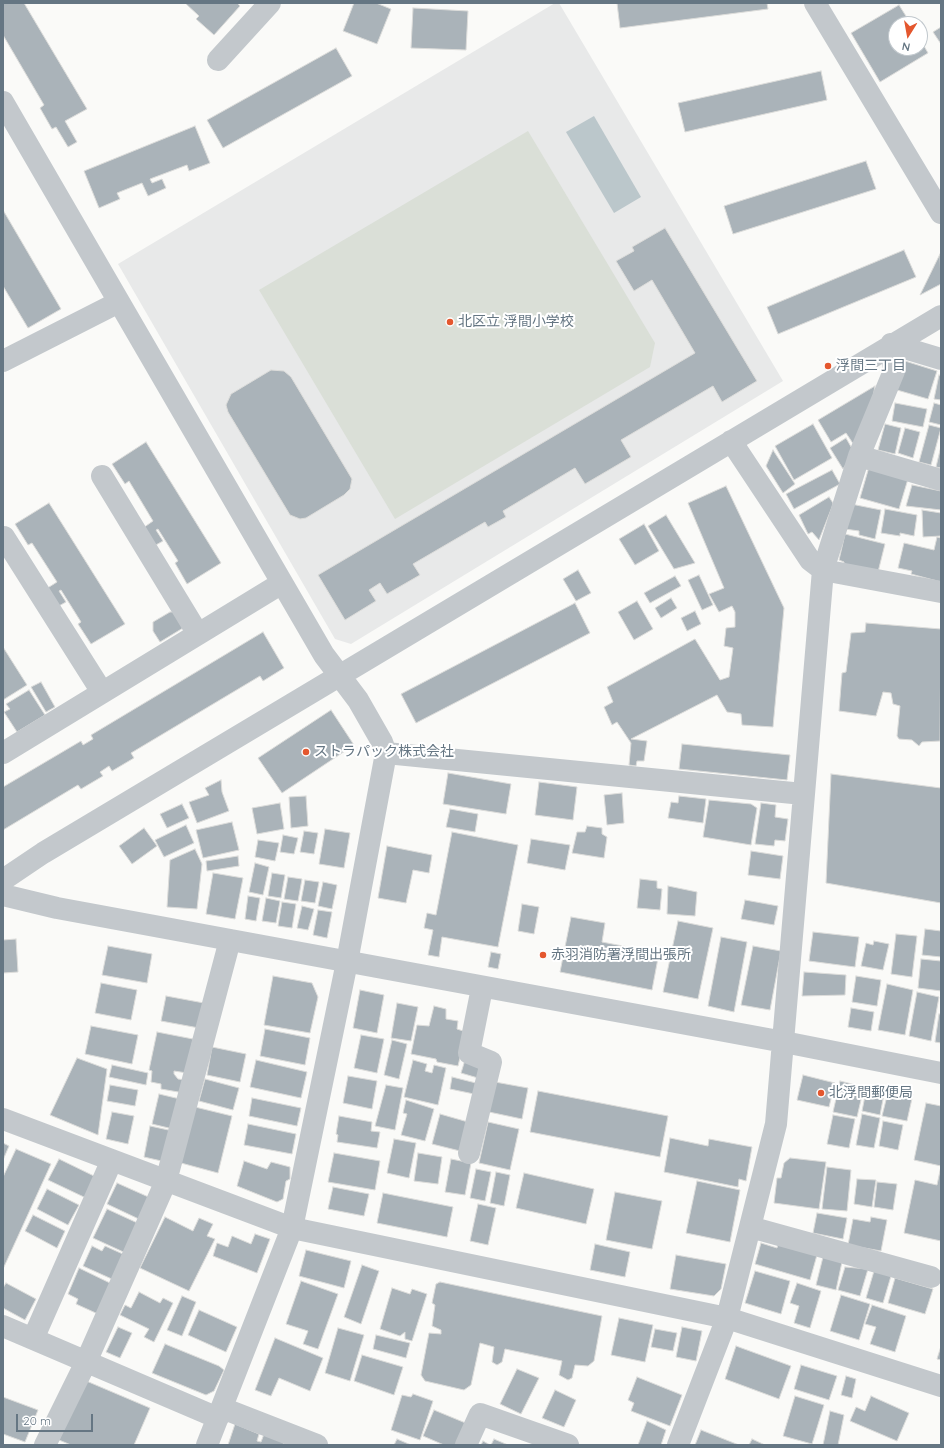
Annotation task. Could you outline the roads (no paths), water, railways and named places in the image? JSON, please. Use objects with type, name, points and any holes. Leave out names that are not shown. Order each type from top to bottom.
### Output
[{"type":"street","points":[[218,60],[270,3]]},
{"type":"street","points":[[814,3],[941,213]]},
{"type":"street","points":[[3,102],[324,655],[358,700],[382,742],[386,753],[347,962],[292,1228],[220,1413],[206,1445]]},
{"type":"street","points":[[3,361],[119,302]]},
{"type":"street","points":[[3,880],[43,853],[339,675],[891,344],[941,316]]},
{"type":"street","points":[[891,344],[941,359]]},
{"type":"street","points":[[678,1445],[727,1318],[776,1124],[823,570],[859,456],[894,371],[891,344]]},
{"type":"street","points":[[731,441],[810,560],[823,570],[941,592]]},
{"type":"street","points":[[859,456],[941,480]]},
{"type":"street","points":[[102,476],[198,634]]},
{"type":"street","points":[[4,537],[102,692]]},
{"type":"street","points":[[3,752],[282,583]]},
{"type":"street","points":[[386,753],[803,794]]},
{"type":"street","points":[[3,895],[57,908],[482,988],[784,1042],[941,1073]]},
{"type":"street","points":[[45,1445],[86,1362],[166,1181],[230,940]]},
{"type":"street","points":[[469,1154],[491,1062],[469,1053],[482,988]]},
{"type":"street","points":[[3,1119],[292,1228],[727,1318],[941,1386]]},
{"type":"street","points":[[33,1339],[112,1160]]},
{"type":"street","points":[[750,1227],[931,1277]]},
{"type":"street","points":[[3,1326],[86,1362],[220,1413],[317,1445]]},
{"type":"street","points":[[466,1445],[480,1414],[568,1445]]},
{"type":"place","name":"北区立 浮間小学校","points":[[450,322]]},
{"type":"place","name":"浮間三丁目","points":[[828,366]]},
{"type":"place","name":"ストラパック株式会社","points":[[306,752]]},
{"type":"place","name":"赤羽消防署浮間出張所","points":[[543,955]]},
{"type":"place","name":"北浮間郵便局","points":[[821,1093]]}]
